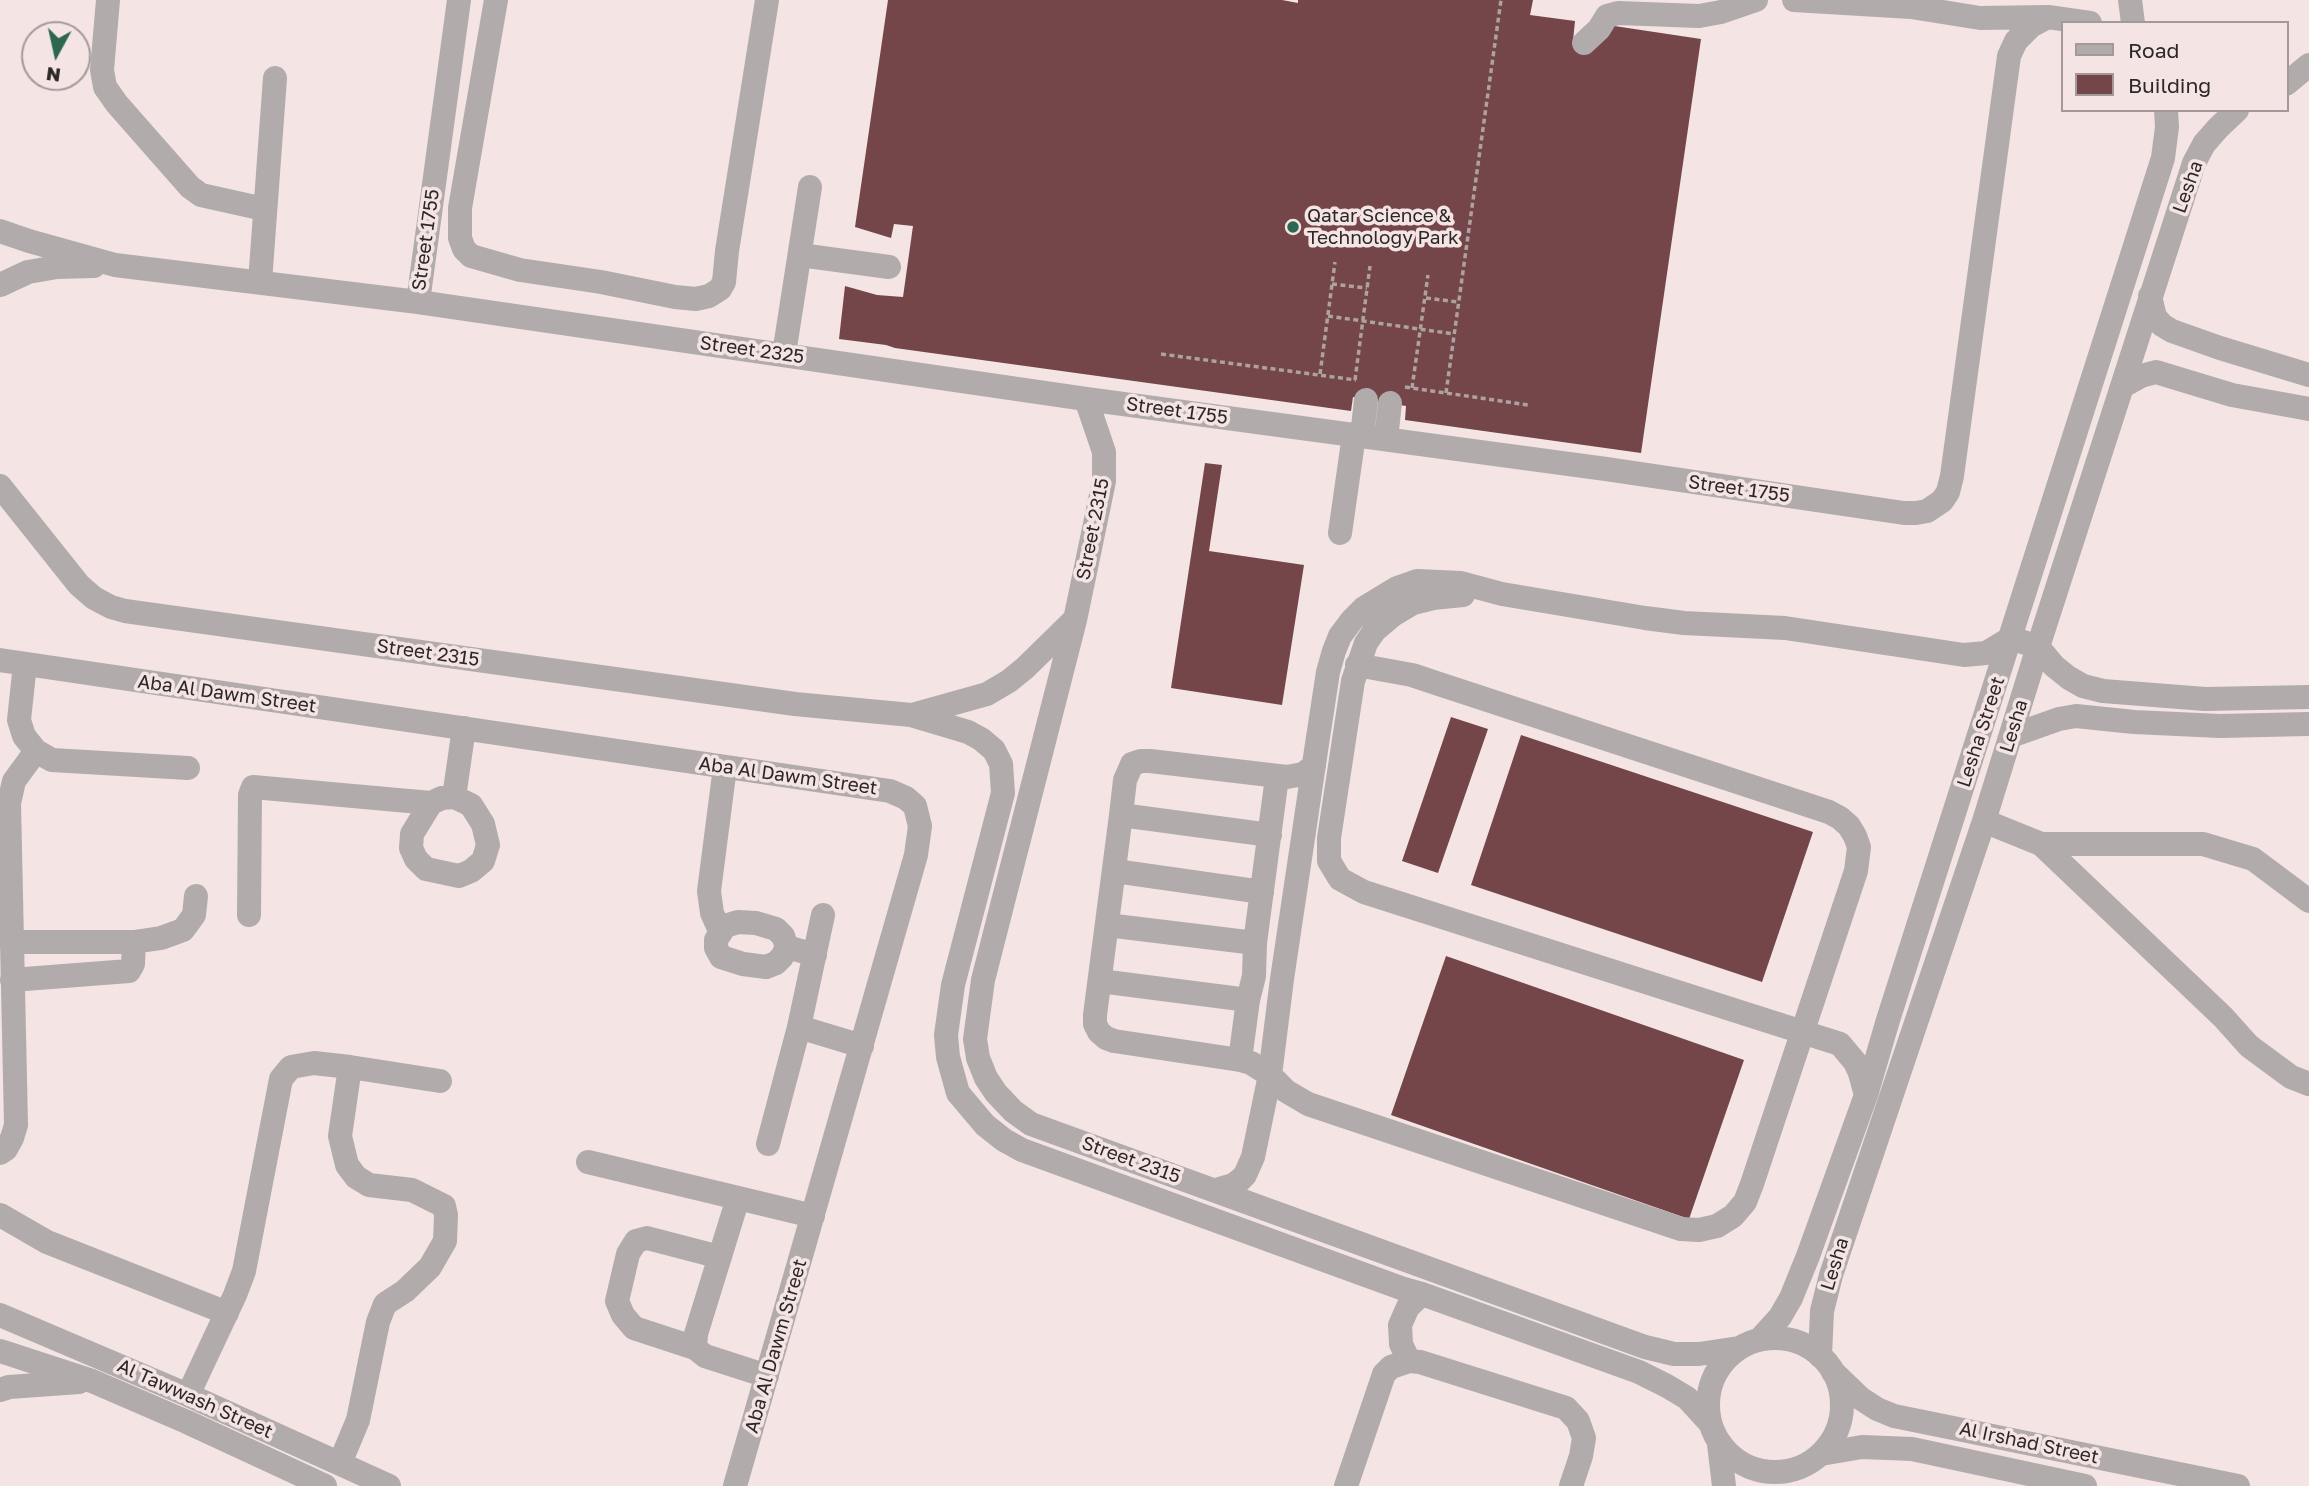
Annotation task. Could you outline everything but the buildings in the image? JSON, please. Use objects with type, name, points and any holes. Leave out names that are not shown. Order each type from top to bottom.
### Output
[{"type":"street","points":[[108,0],[104,87],[190,187],[201,195],[264,209]]},
{"type":"street","name":"Street 1755","points":[[115,265],[418,302],[459,0]]},
{"type":"street","points":[[496,0],[460,208],[460,238],[464,249],[471,256],[520,270],[696,299],[709,296],[720,289],[724,282],[767,0]]},
{"type":"street","points":[[1584,43],[1599,29],[1607,16],[1618,13],[1699,16],[1756,0]]},
{"type":"street","points":[[1794,0],[1911,7]]},
{"type":"street","points":[[1880,0],[1980,18],[2048,17],[2076,21]]},
{"type":"street","points":[[2130,0],[2133,21]]},
{"type":"street","name":"Street 1755","points":[[1086,398],[1904,513],[1927,511],[1942,501],[1948,492],[1952,476],[2009,56],[2016,41],[2031,26],[2048,17]]},
{"type":"street","points":[[1980,18],[2000,30],[2009,56]]},
{"type":"street","points":[[2288,82],[2309,65]]},
{"type":"street","points":[[260,282],[275,78]]},
{"type":"street","name":"Lesha Street","points":[[1749,1344],[1780,1317],[1791,1298],[1866,1095],[2163,158],[2166,112]]},
{"type":"street","name":"Lesha","points":[[1827,1364],[1822,1311],[1831,1275],[1984,821],[2194,163],[2204,144],[2235,112]]},
{"type":"street","points":[[440,138],[471,142]]},
{"type":"street","points":[[784,354],[810,187]]},
{"type":"street","points":[[0,230],[115,265]]},
{"type":"street","points":[[800,255],[889,267]]},
{"type":"street","points":[[0,285],[28,272],[57,267],[115,265]]},
{"type":"street","points":[[2150,296],[2155,317],[2172,331],[2309,375]]},
{"type":"street","name":"Street 2325","points":[[418,302],[1086,398]]},
{"type":"street","points":[[2207,387],[2214,384],[2225,371],[2224,355],[2220,348]]},
{"type":"street","points":[[2123,386],[2155,372],[2232,395],[2309,409]]},
{"type":"street","points":[[1362,387],[1368,436]]},
{"type":"street","points":[[1340,533],[1368,436],[1396,395]]},
{"type":"street","name":"Street 2315","points":[[1086,398],[1105,461],[1100,499],[1074,620],[982,980],[975,1038],[978,1058],[986,1079],[1013,1111],[1031,1124],[1644,1347],[1674,1354],[1699,1354],[1749,1344]]},
{"type":"street","name":"Street 2315","points":[[0,486],[79,585],[94,598],[118,609],[795,704],[911,715],[968,732],[981,739],[994,750],[1001,764],[1003,793],[953,985],[946,1035],[952,1076],[958,1093],[985,1125],[1022,1150],[1387,1284],[1639,1372],[1687,1398],[1714,1433]]},
{"type":"street","points":[[1216,1190],[1233,1185],[1245,1175],[1250,1165],[1270,1075],[1328,672],[1334,652],[1340,636],[1364,608],[1397,588],[1417,581],[1461,583],[1502,594],[1645,618],[1785,628],[1964,655],[1986,653],[2011,638],[2038,647],[2054,666],[2082,686],[2103,691],[2206,699],[2309,697]]},
{"type":"street","points":[[1502,594],[1433,598],[1413,603],[1375,630],[1366,643],[1357,665],[1329,838],[1329,861],[1340,879],[1364,892],[1840,1044],[1855,1062],[1866,1095]]},
{"type":"street","name":"Street 2315","points":[[911,715],[987,694],[1010,681],[1074,620]]},
{"type":"street","name":"Aba Al Dawm Street","points":[[0,660],[890,790],[915,806],[920,826],[916,855],[735,1486]]},
{"type":"street","points":[[25,664],[19,720],[24,736],[36,751],[52,760],[188,768]]},
{"type":"street","points":[[1314,766],[1296,777],[1277,777],[1141,761],[1132,764],[1127,772],[1107,925],[1095,1024],[1098,1032],[1106,1038],[1240,1059],[1270,1075],[1286,1090],[1308,1104],[1681,1229],[1699,1230],[1717,1226],[1733,1216],[1745,1202],[1859,859],[1856,836],[1840,818],[1439,684],[1403,673],[1357,665]]},
{"type":"street","points":[[2011,736],[2059,719],[2076,716],[2220,726],[2309,724]]},
{"type":"street","points":[[249,915],[250,795],[253,787],[443,800],[464,728]]},
{"type":"street","points":[[0,1153],[6,1149],[16,1125],[9,803],[14,781],[36,751]]},
{"type":"street","points":[[720,931],[712,913],[709,891],[725,767]]},
{"type":"street","points":[[1240,1059],[1254,976],[1255,943],[1277,777]]},
{"type":"street","points":[[1121,815],[1270,835]]},
{"type":"street","points":[[1984,821],[2040,844],[2223,1017],[2249,1046],[2291,1077],[2309,1084]]},
{"type":"street","points":[[2040,844],[2203,844],[2253,859],[2309,901]]},
{"type":"street","points":[[1115,871],[1262,892]]},
{"type":"street","points":[[10,942],[134,942],[161,938],[183,930],[194,915],[196,896]]},
{"type":"street","points":[[768,1144],[799,1027],[823,915]]},
{"type":"street","points":[[788,947],[776,963],[766,967],[721,957],[716,948],[716,940],[725,926],[738,922],[756,923],[776,929],[788,947],[815,955]]},
{"type":"street","points":[[1107,925],[1255,943]]},
{"type":"street","points":[[100,942],[102,975]]},
{"type":"street","points":[[12,979],[102,975],[129,971],[133,964],[134,942]]},
{"type":"street","points":[[1100,981],[1248,1000]]},
{"type":"street","points":[[799,1027],[862,1046]]},
{"type":"street","points":[[188,1395],[244,1271],[281,1079],[291,1067],[314,1063],[440,1081]]},
{"type":"street","points":[[340,1463],[358,1420],[378,1322],[385,1304],[405,1291],[429,1267],[445,1241],[446,1215],[444,1206],[412,1190],[369,1185],[356,1177],[346,1165],[340,1136],[350,1067]]},
{"type":"street","points":[[588,1163],[813,1216]]},
{"type":"street","points":[[695,1348],[696,1334],[738,1198]]},
{"type":"street","points":[[0,1215],[47,1242],[227,1313]]},
{"type":"street","points":[[720,1257],[647,1238],[636,1241],[628,1254],[617,1301],[623,1315],[634,1328],[695,1348],[705,1356],[767,1376]]},
{"type":"street","points":[[1409,1361],[1401,1344],[1401,1325],[1408,1307],[1422,1294]]},
{"type":"street","name":"Al Tawwash Street","points":[[0,1315],[188,1395],[389,1486]]},
{"type":"street","points":[[1714,1433],[1735,1460],[1783,1478],[1811,1462],[1833,1439],[1842,1410],[1840,1391],[1827,1364],[1812,1349],[1791,1340],[1780,1338],[1749,1344],[1721,1364],[1710,1386],[1707,1410],[1724,1486]]},
{"type":"street","name":"Al Tawwash Street","points":[[0,1351],[92,1381],[325,1486]]},
{"type":"street","points":[[1346,1486],[1384,1374],[1391,1367],[1409,1361],[1566,1408],[1578,1421],[1584,1438],[1571,1486]]},
{"type":"street","name":"Al Irshad Street","points":[[1827,1364],[1860,1398],[1894,1416],[2238,1486]]},
{"type":"street","points":[[0,1390],[92,1381]]},
{"type":"street","name":"Al Irshad Street","points":[[1821,1454],[1862,1447],[1912,1450],[2085,1486]]},
{"type":"street","points":[[267,1459],[273,1475],[282,1486]]},
{"type":"path","points":[[1446,393],[1501,0]]},
{"type":"path","points":[[1320,375],[1335,261]]},
{"type":"path","points":[[1161,354],[1320,375],[1362,387],[1363,321],[1370,266]]},
{"type":"path","points":[[1412,388],[1428,275]]},
{"type":"path","points":[[1332,284],[1367,288]]},
{"type":"path","points":[[1425,298],[1458,302]]},
{"type":"path","points":[[1328,316],[1454,334]]},
{"type":"path","points":[[1396,395],[1412,388],[1528,405]]},
{"type":"place","name":"Qatar Science & Technology Park","points":[[1293,227]]}]
